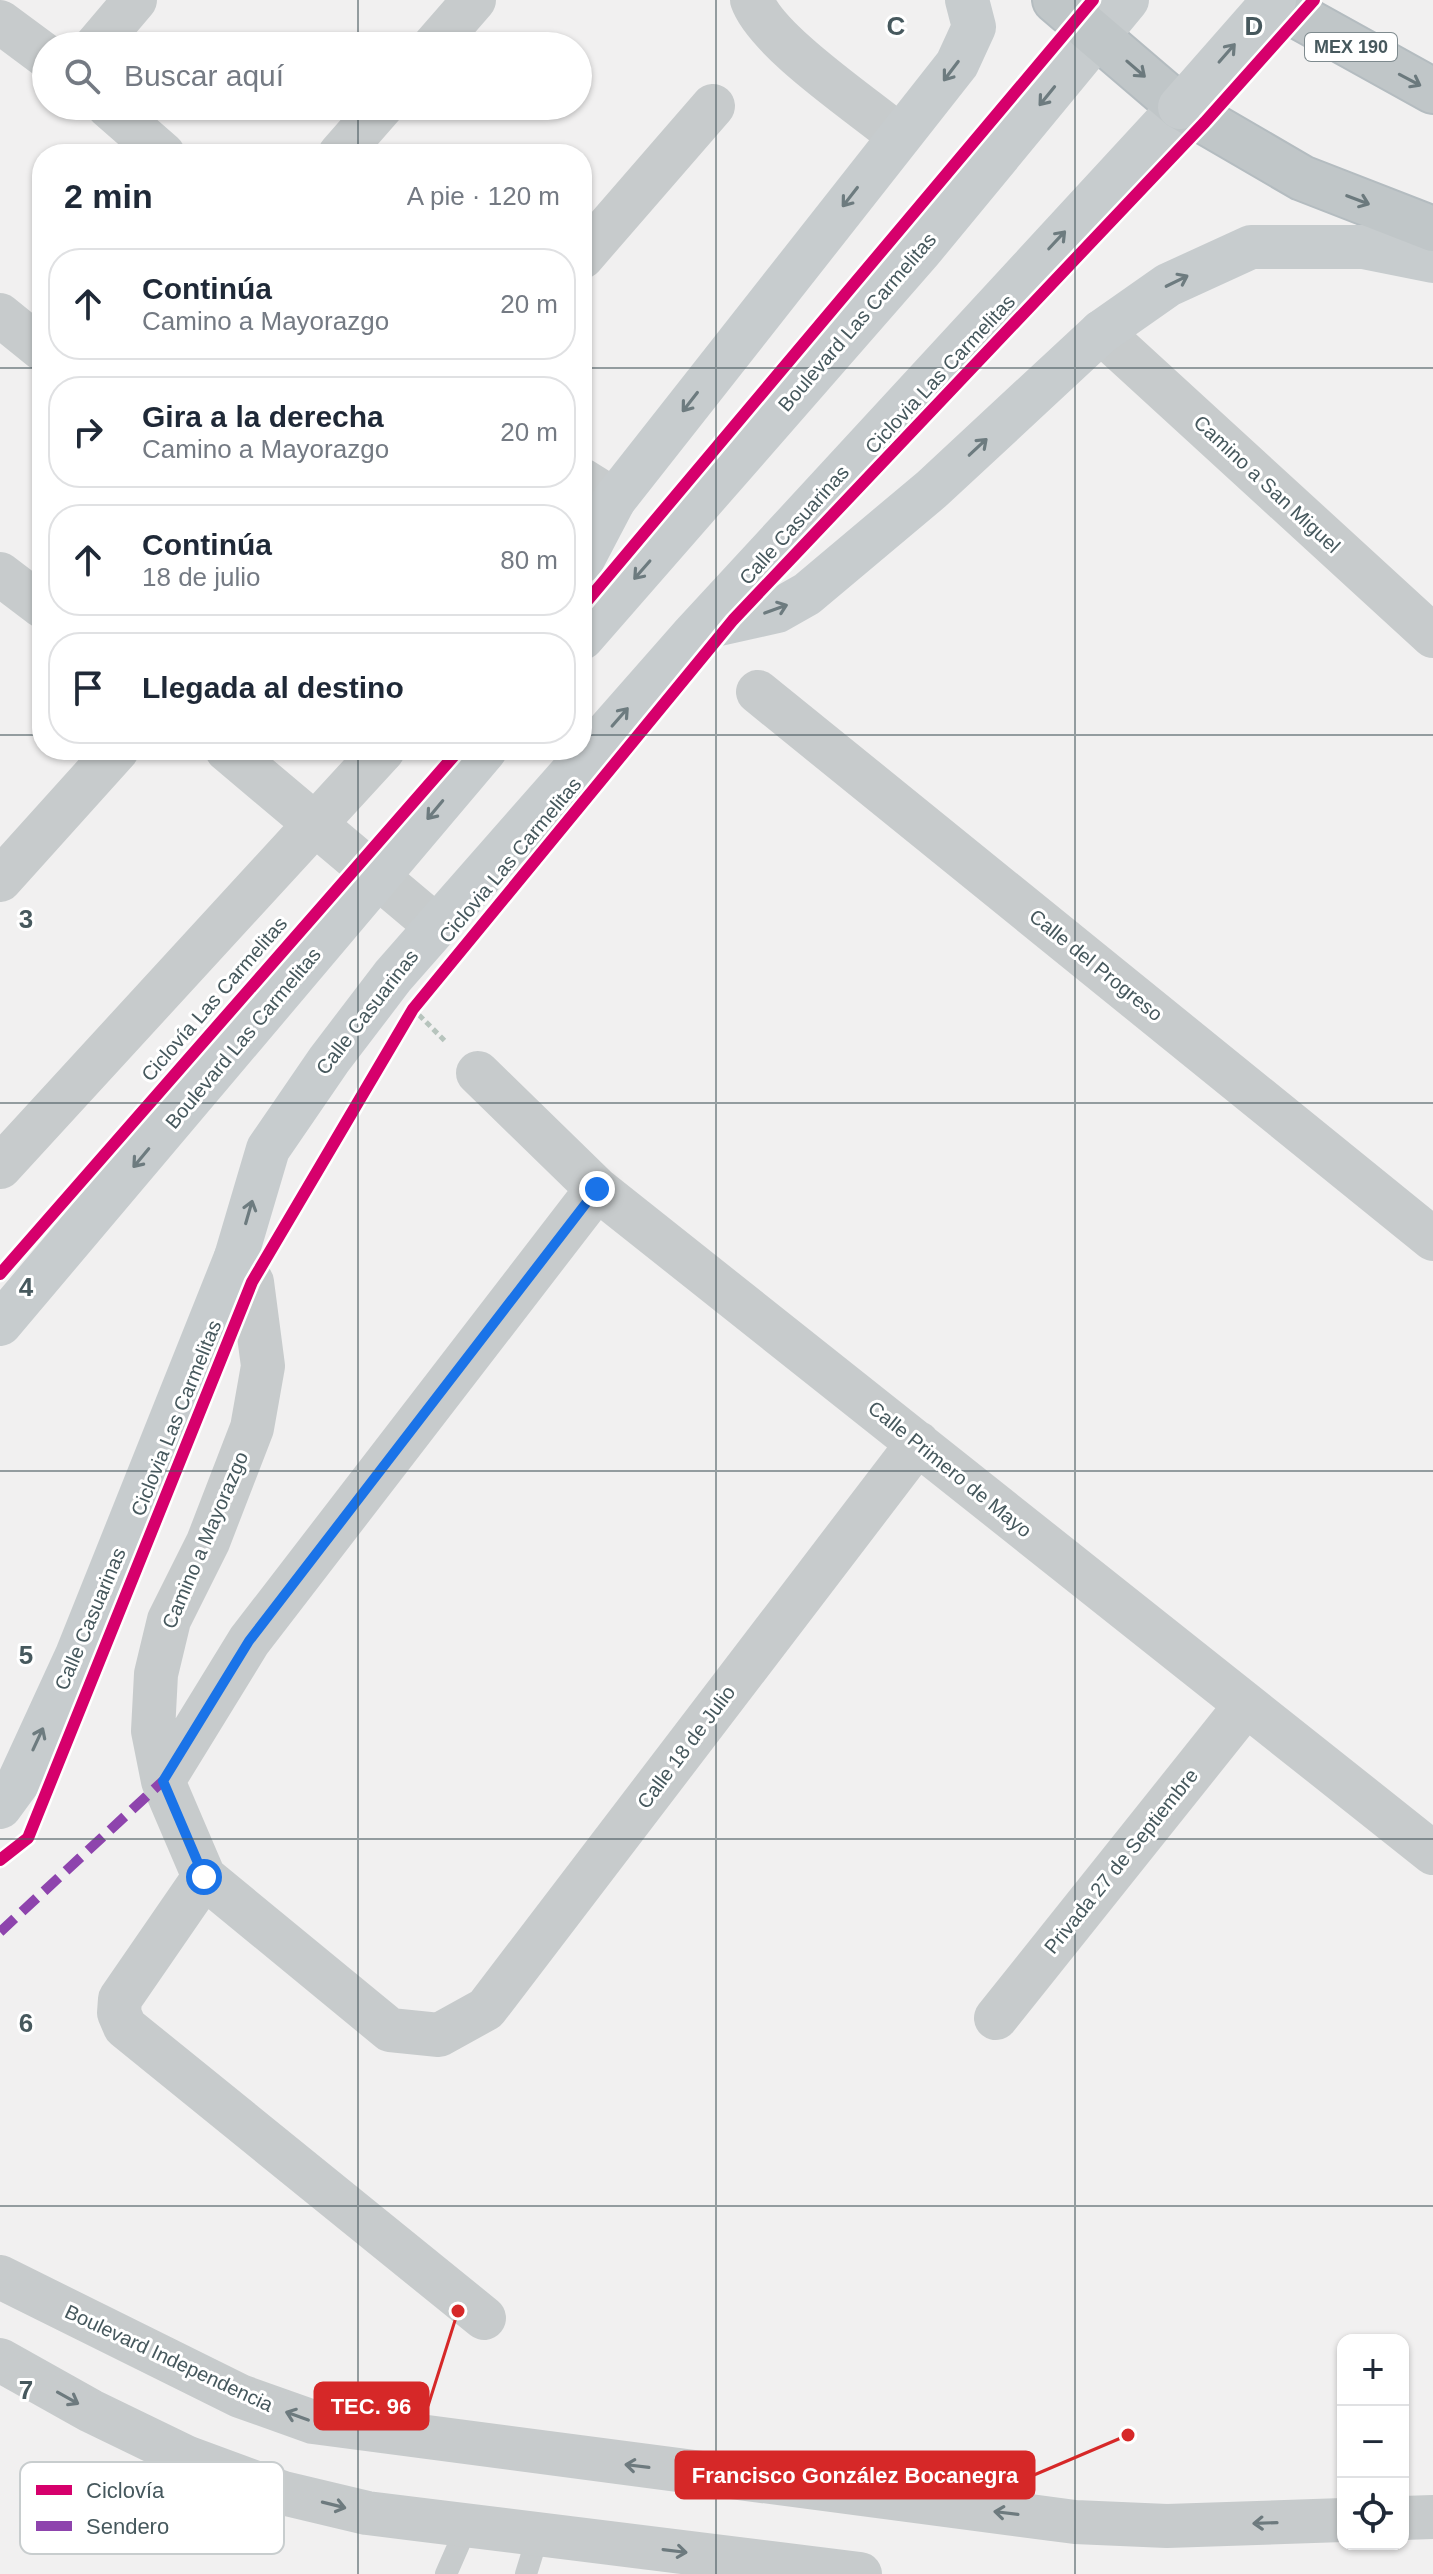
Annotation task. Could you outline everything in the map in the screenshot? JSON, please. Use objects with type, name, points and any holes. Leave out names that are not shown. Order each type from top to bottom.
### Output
[{"type":"highway","points":[[1055,0],[1180,107],[1302,178],[1433,229]]},
{"type":"highway","name":"MEX 190","points":[[1272,0],[1433,91]]},
{"type":"main road","points":[[592,517],[598,490],[957,64],[974,27],[967,0]]},
{"type":"main road","name":"Boulevard Las Carmelitas","points":[[592,627],[921,250],[1127,0]]},
{"type":"main road","points":[[1180,107],[1272,0]]},
{"type":"main road","name":"Calle Casuarinas","points":[[592,751],[1003,295],[1180,107]]},
{"type":"main road","points":[[701,628],[777,611],[807,594],[932,489],[1101,332],[1168,285],[1251,247],[1363,247],[1433,261]]},
{"type":"main road","name":"Boulevard Las Carmelitas","points":[[0,1324],[477,760]]},
{"type":"main road","name":"Calle Casuarinas","points":[[0,1807],[19,1781],[77,1655],[236,1257],[268,1149],[365,1012],[436,926],[584,760]]},
{"type":"street","points":[[108,32],[135,0]]},
{"type":"street","points":[[446,32],[474,0]]},
{"type":"street","points":[[752,0],[755,10],[780,39],[898,135]]},
{"type":"street","points":[[0,22],[32,46]]},
{"type":"street","points":[[592,245],[713,106]]},
{"type":"street","points":[[124,120],[152,144]]},
{"type":"street","points":[[349,144],[370,120]]},
{"type":"street","name":"Camino a San Miguel","points":[[1101,332],[1433,636]]},
{"type":"street","points":[[0,574],[32,598]]},
{"type":"street","name":"Calle del Progreso","points":[[758,692],[1433,1239]]},
{"type":"street","points":[[0,880],[108,760]]},
{"type":"street","points":[[239,760],[436,926]]},
{"type":"street","points":[[0,1167],[374,760]]},
{"type":"street","name":"Calle Primero de Mayo","points":[[478,1073],[597,1189],[1433,1853]]},
{"type":"street","points":[[163,1781],[249,1641],[597,1189]]},
{"type":"street","name":"Camino a Mayorazgo","points":[[236,1257],[252,1282],[263,1366],[252,1428],[208,1542],[169,1620],[162,1647],[156,1674],[153,1731],[163,1781],[204,1877],[390,2030],[439,2035]]},
{"type":"street","name":"Calle 18 de Julio","points":[[439,2035],[486,2009],[918,1443]]},
{"type":"street","name":"Privada 27 de Septiembre","points":[[996,2018],[1246,1705]]},
{"type":"street","points":[[204,1877],[120,1999],[119,2013],[125,2027],[484,2318]]},
{"type":"street","name":"Boulevard Independencia","points":[[0,2277],[240,2396],[313,2422],[1075,2522],[1167,2526],[1337,2520]]},
{"type":"street","points":[[0,2360],[91,2411],[199,2462]]},
{"type":"street","points":[[284,2493],[367,2513],[467,2526],[532,2554],[860,2574]]},
{"type":"street","points":[[1409,2518],[1433,2517]]},
{"type":"lane","points":[[446,2574],[467,2526]]},
{"type":"path","points":[[405,1023],[423,997]]},
{"type":"marked path","points":[[0,1932],[163,1781]]},
{"type":"cycle path","points":[[592,595],[1093,0]]},
{"type":"cycle path","name":"Ciclovia Las Carmelitas","points":[[0,1860],[28,1838],[252,1282],[413,1009],[733,620],[1205,122],[1314,0]]},
{"type":"cycle path","name":"Ciclovía Las Carmelitas","points":[[0,1274],[450,760]]},
{"type":"place","name":"TEC. 96","points":[[458,2311]]},
{"type":"place","name":"Francisco González Bocanegra","points":[[1128,2435]]},
{"type":"route","points":[[204,1877],[163,1781],[249,1641],[597,1189]]}]
